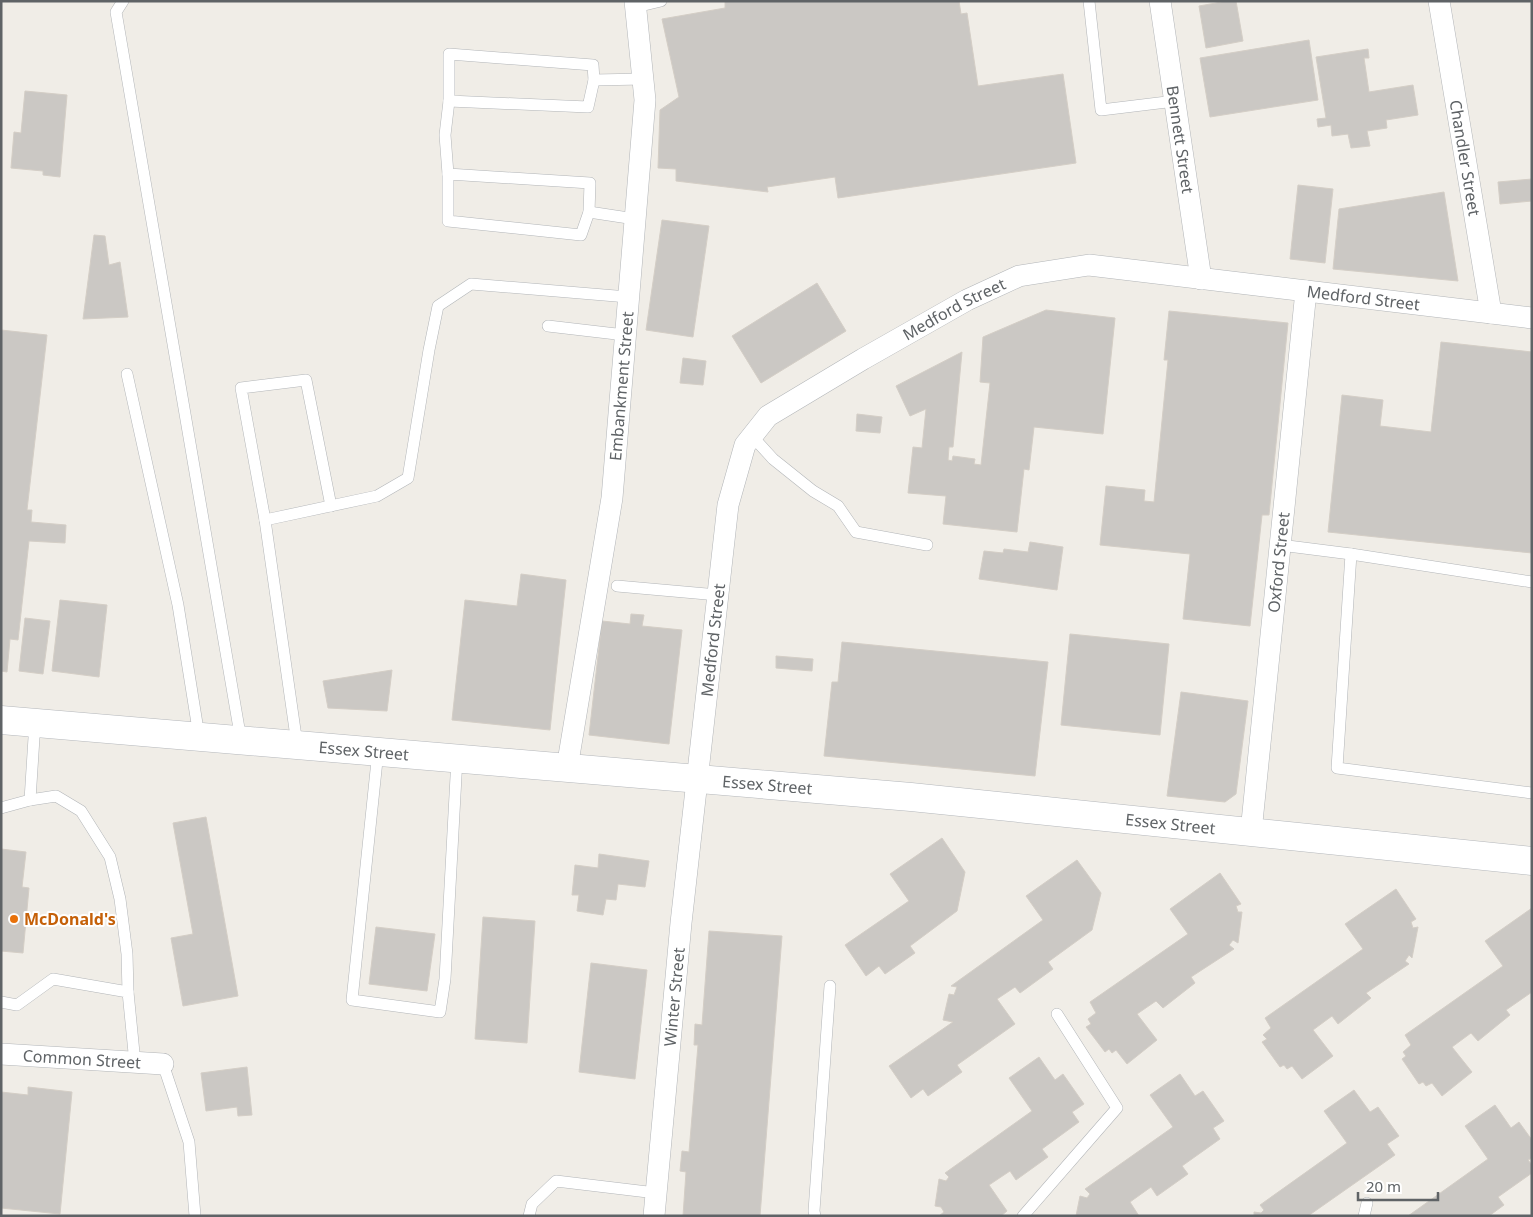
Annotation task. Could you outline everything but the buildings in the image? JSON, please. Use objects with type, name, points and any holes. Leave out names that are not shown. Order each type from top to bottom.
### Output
[{"type":"main road","name":"Essex Street","points":[[1,720],[911,797],[1532,861]]},
{"type":"street","name":"Bennett Street","points":[[1160,1],[1201,279]]},
{"type":"street","name":"Chandler Street","points":[[1439,1],[1491,313]]},
{"type":"street","name":"Embankment Street","points":[[567,768],[612,498],[646,100],[635,4]]},
{"type":"street","name":"Medford Street","points":[[698,778],[728,506],[745,445],[768,416],[967,300],[1019,276],[1089,265],[1532,318]]},
{"type":"street","name":"Oxford Street","points":[[1251,832],[1306,291]]},
{"type":"street","name":"Winter Street","points":[[654,1216],[681,924],[698,778]]},
{"type":"street","name":"Common Street","points":[[1,1054],[163,1064]]},
{"type":"lane","points":[[123,1],[116,12],[241,740]]},
{"type":"lane","points":[[635,4],[660,1]]},
{"type":"lane","points":[[1089,1],[1101,110],[1175,101]]},
{"type":"lane","points":[[448,174],[590,183],[589,212],[581,235],[448,221],[448,174],[445,135],[449,102],[449,54],[593,65],[594,80],[588,107],[449,102]]},
{"type":"lane","points":[[594,80],[643,79]]},
{"type":"lane","points":[[589,212],[635,219]]},
{"type":"lane","points":[[265,520],[377,496],[408,478],[438,306],[470,284],[628,297]]},
{"type":"lane","points":[[548,326],[625,335]]},
{"type":"lane","points":[[127,374],[178,605],[199,736]]},
{"type":"lane","points":[[298,744],[265,520],[240,388],[306,380],[331,506]]},
{"type":"lane","points":[[752,436],[780,464],[813,491],[838,506],[856,532],[927,545]]},
{"type":"lane","points":[[1280,545],[1352,554],[1532,582]]},
{"type":"lane","points":[[1352,554],[1337,768],[1532,792]]},
{"type":"lane","points":[[617,586],[718,594]]},
{"type":"lane","points":[[30,800],[35,722]]},
{"type":"lane","points":[[378,751],[352,1000],[440,1012],[446,970],[457,758]]},
{"type":"lane","points":[[1,808],[30,800],[56,796],[81,811],[110,857],[120,899],[127,954],[134,1063]]},
{"type":"lane","points":[[1,1002],[17,1005],[53,979],[128,992]]},
{"type":"lane","points":[[815,1216],[830,986]]},
{"type":"lane","points":[[1023,1216],[1117,1108],[1057,1014]]},
{"type":"lane","points":[[163,1064],[189,1142],[195,1216]]},
{"type":"lane","points":[[529,1216],[532,1204],[556,1180],[656,1193]]},
{"type":"lane","points":[[1364,1216],[1367,1203]]},
{"type":"place","name":"McDonald's","points":[[14,919]]}]
